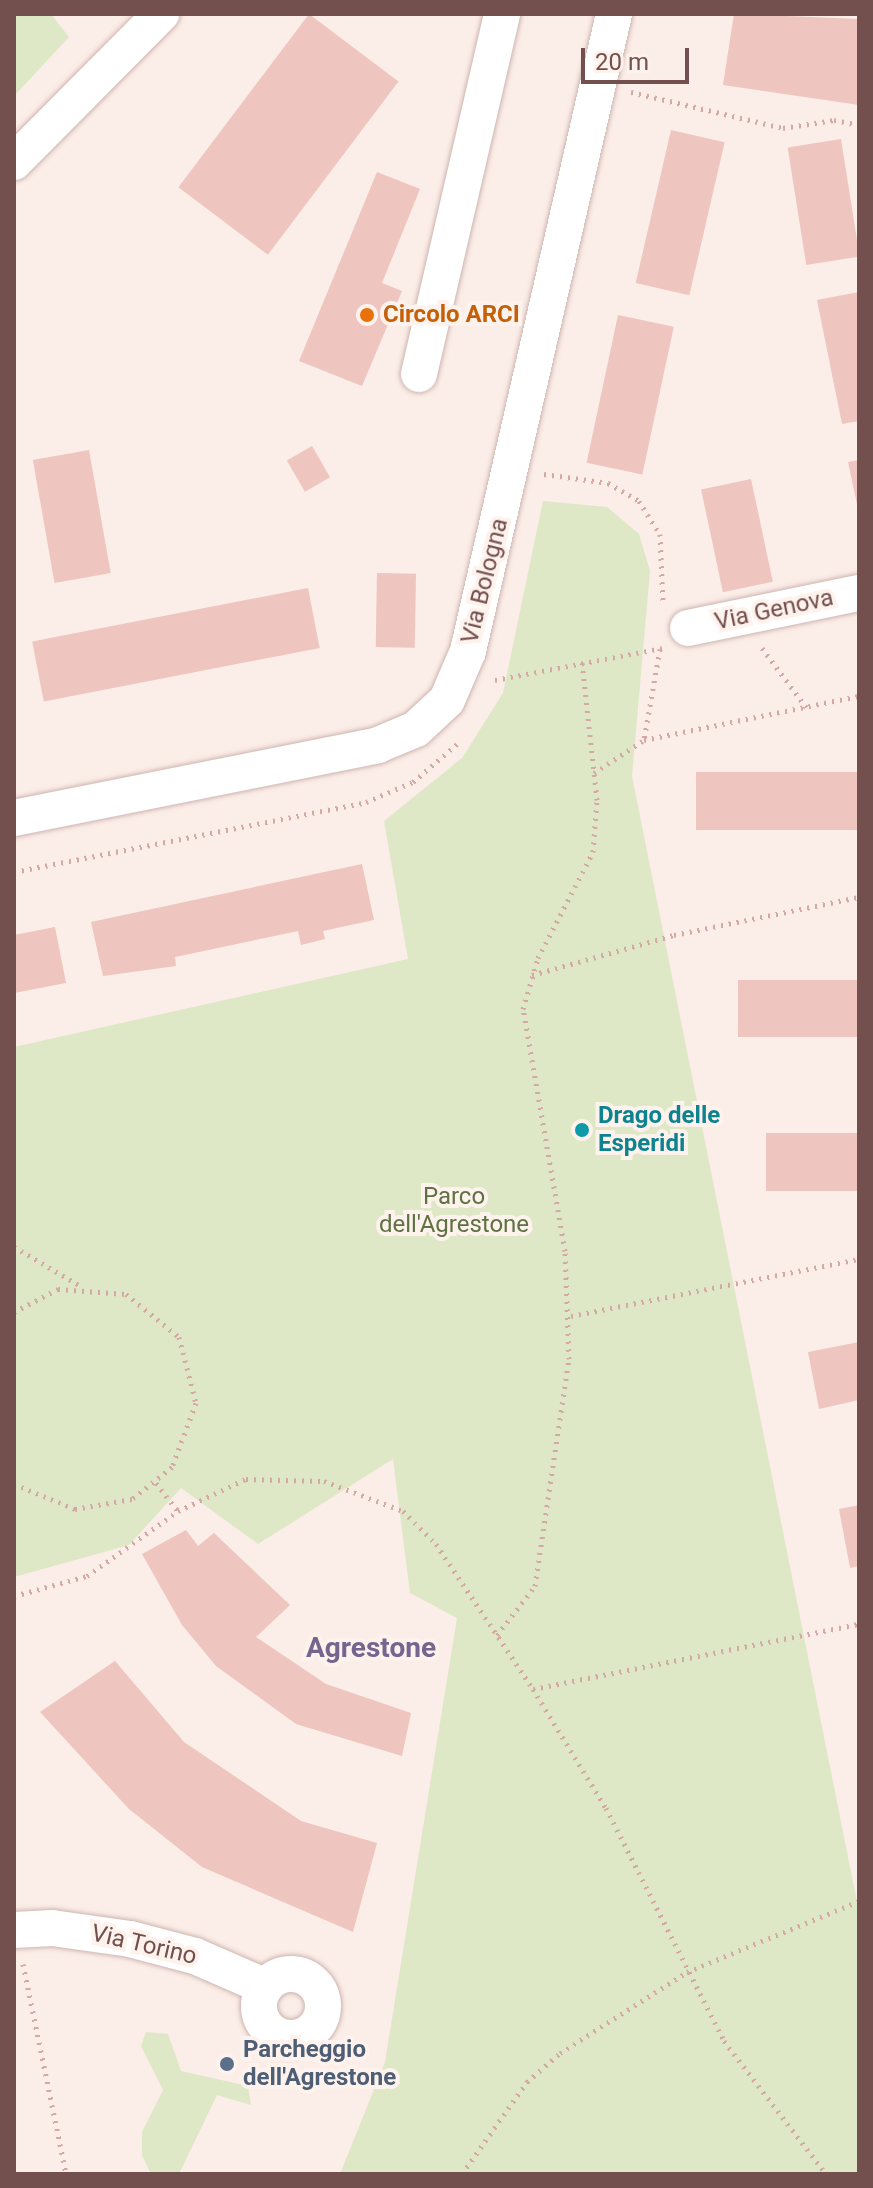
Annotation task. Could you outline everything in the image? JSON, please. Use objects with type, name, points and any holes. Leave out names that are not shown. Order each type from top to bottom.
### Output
[{"type":"street","points":[[14,162],[161,14]]},
{"type":"street","points":[[419,374],[502,14]]},
{"type":"street","name":"Via Bologna","points":[[14,818],[378,745],[439,710],[465,663],[614,14]]},
{"type":"street","name":"Via Genova","points":[[688,628],[859,593]]},
{"type":"street","name":"Via Torino","points":[[17,1939],[52,1928],[130,1939],[195,1956],[266,1987]]},
{"type":"path","points":[[599,84],[783,128],[834,120],[859,125]]},
{"type":"path","points":[[759,643],[806,707]]},
{"type":"path","points":[[497,1635],[535,1586],[571,1316],[525,1035],[531,975],[589,865],[594,773],[582,663]]},
{"type":"path","points":[[594,773],[644,740]]},
{"type":"path","points":[[531,975],[674,935],[859,897]]},
{"type":"path","points":[[14,1247],[80,1286],[146,1304],[189,1358],[193,1426],[156,1483],[118,1504],[75,1509],[14,1484]]},
{"type":"path","points":[[571,1316],[859,1259]]},
{"type":"path","points":[[14,1312],[36,1297],[80,1286]]},
{"type":"path","points":[[14,1596],[104,1567],[178,1511],[229,1484],[262,1476],[362,1491],[428,1533],[533,1689],[606,1808],[687,1972],[758,2094],[826,2174]]},
{"type":"path","points":[[156,1483],[178,1511]]},
{"type":"path","points":[[533,1689],[859,1624]]},
{"type":"path","points":[[462,2174],[538,2072],[687,1972],[859,1901]]},
{"type":"path","points":[[17,1939],[66,2174]]},
{"type":"path","points":[[816,2165],[818,2174]]},
{"type":"green space","points":[[14,14],[51,14],[69,37],[14,96]]},
{"type":"green space","name":"Parco dell'Agrestone","points":[[543,501],[607,507],[639,534],[650,571],[632,776],[859,1912],[859,2174],[340,2174],[385,2062],[457,1618],[410,1593],[393,1459],[258,1544],[181,1488],[129,1545],[14,1577],[14,1047],[408,959],[384,821],[462,758],[503,693]]},
{"type":"green space","points":[[146,2032],[168,2034],[181,2071],[248,2086],[251,2105],[217,2095],[179,2174],[151,2174],[142,2155],[142,2132],[163,2090],[141,2046]]},
{"type":"building","points":[[309,14],[398,81],[268,255],[178,187]]},
{"type":"building","points":[[734,14],[859,19],[859,105],[723,85]]},
{"type":"building","points":[[671,130],[725,142],[689,295],[636,283]]},
{"type":"building","points":[[841,139],[859,257],[806,265],[788,147]]},
{"type":"building","points":[[377,172],[420,189],[382,283],[402,291],[362,386],[299,361]]},
{"type":"building","points":[[859,292],[859,421],[842,424],[817,300]]},
{"type":"building","points":[[618,315],[674,327],[642,475],[587,463]]},
{"type":"building","points":[[312,446],[330,477],[305,492],[287,460]]},
{"type":"building","points":[[89,450],[111,573],[55,583],[33,460]]},
{"type":"building","points":[[859,460],[859,509],[858,509],[848,462]]},
{"type":"building","points":[[751,479],[773,582],[723,592],[701,490]]},
{"type":"building","points":[[377,573],[416,574],[415,648],[376,647]]},
{"type":"building","points":[[308,588],[320,648],[44,701],[32,642]]},
{"type":"building","points":[[696,772],[859,772],[859,830],[696,830]]},
{"type":"building","points":[[362,864],[374,920],[323,931],[325,939],[301,945],[298,931],[175,957],[176,966],[103,976],[91,922]]},
{"type":"building","points":[[55,927],[66,983],[14,993],[14,935]]},
{"type":"building","points":[[738,980],[859,980],[859,1037],[738,1037]]},
{"type":"building","points":[[766,1133],[859,1133],[859,1191],[766,1191]]},
{"type":"building","points":[[859,1342],[859,1400],[819,1409],[808,1352]]},
{"type":"building","points":[[859,1505],[859,1566],[850,1568],[839,1509]]},
{"type":"building","points":[[186,1530],[198,1546],[214,1533],[290,1605],[256,1637],[326,1684],[411,1713],[402,1756],[296,1724],[216,1666],[182,1625],[142,1554]]},
{"type":"building","points":[[115,1661],[184,1742],[301,1821],[377,1843],[353,1932],[202,1867],[129,1809],[40,1712]]},
{"type":"place","name":"Circolo ARCI","points":[[367,315]]},
{"type":"place","name":"Drago delle Esperidi","points":[[582,1130]]},
{"type":"place","name":"Parcheggio dell'Agrestone","points":[[227,2064]]},
{"type":"district","name":"Agrestone","points":[[371,1648]]}]
